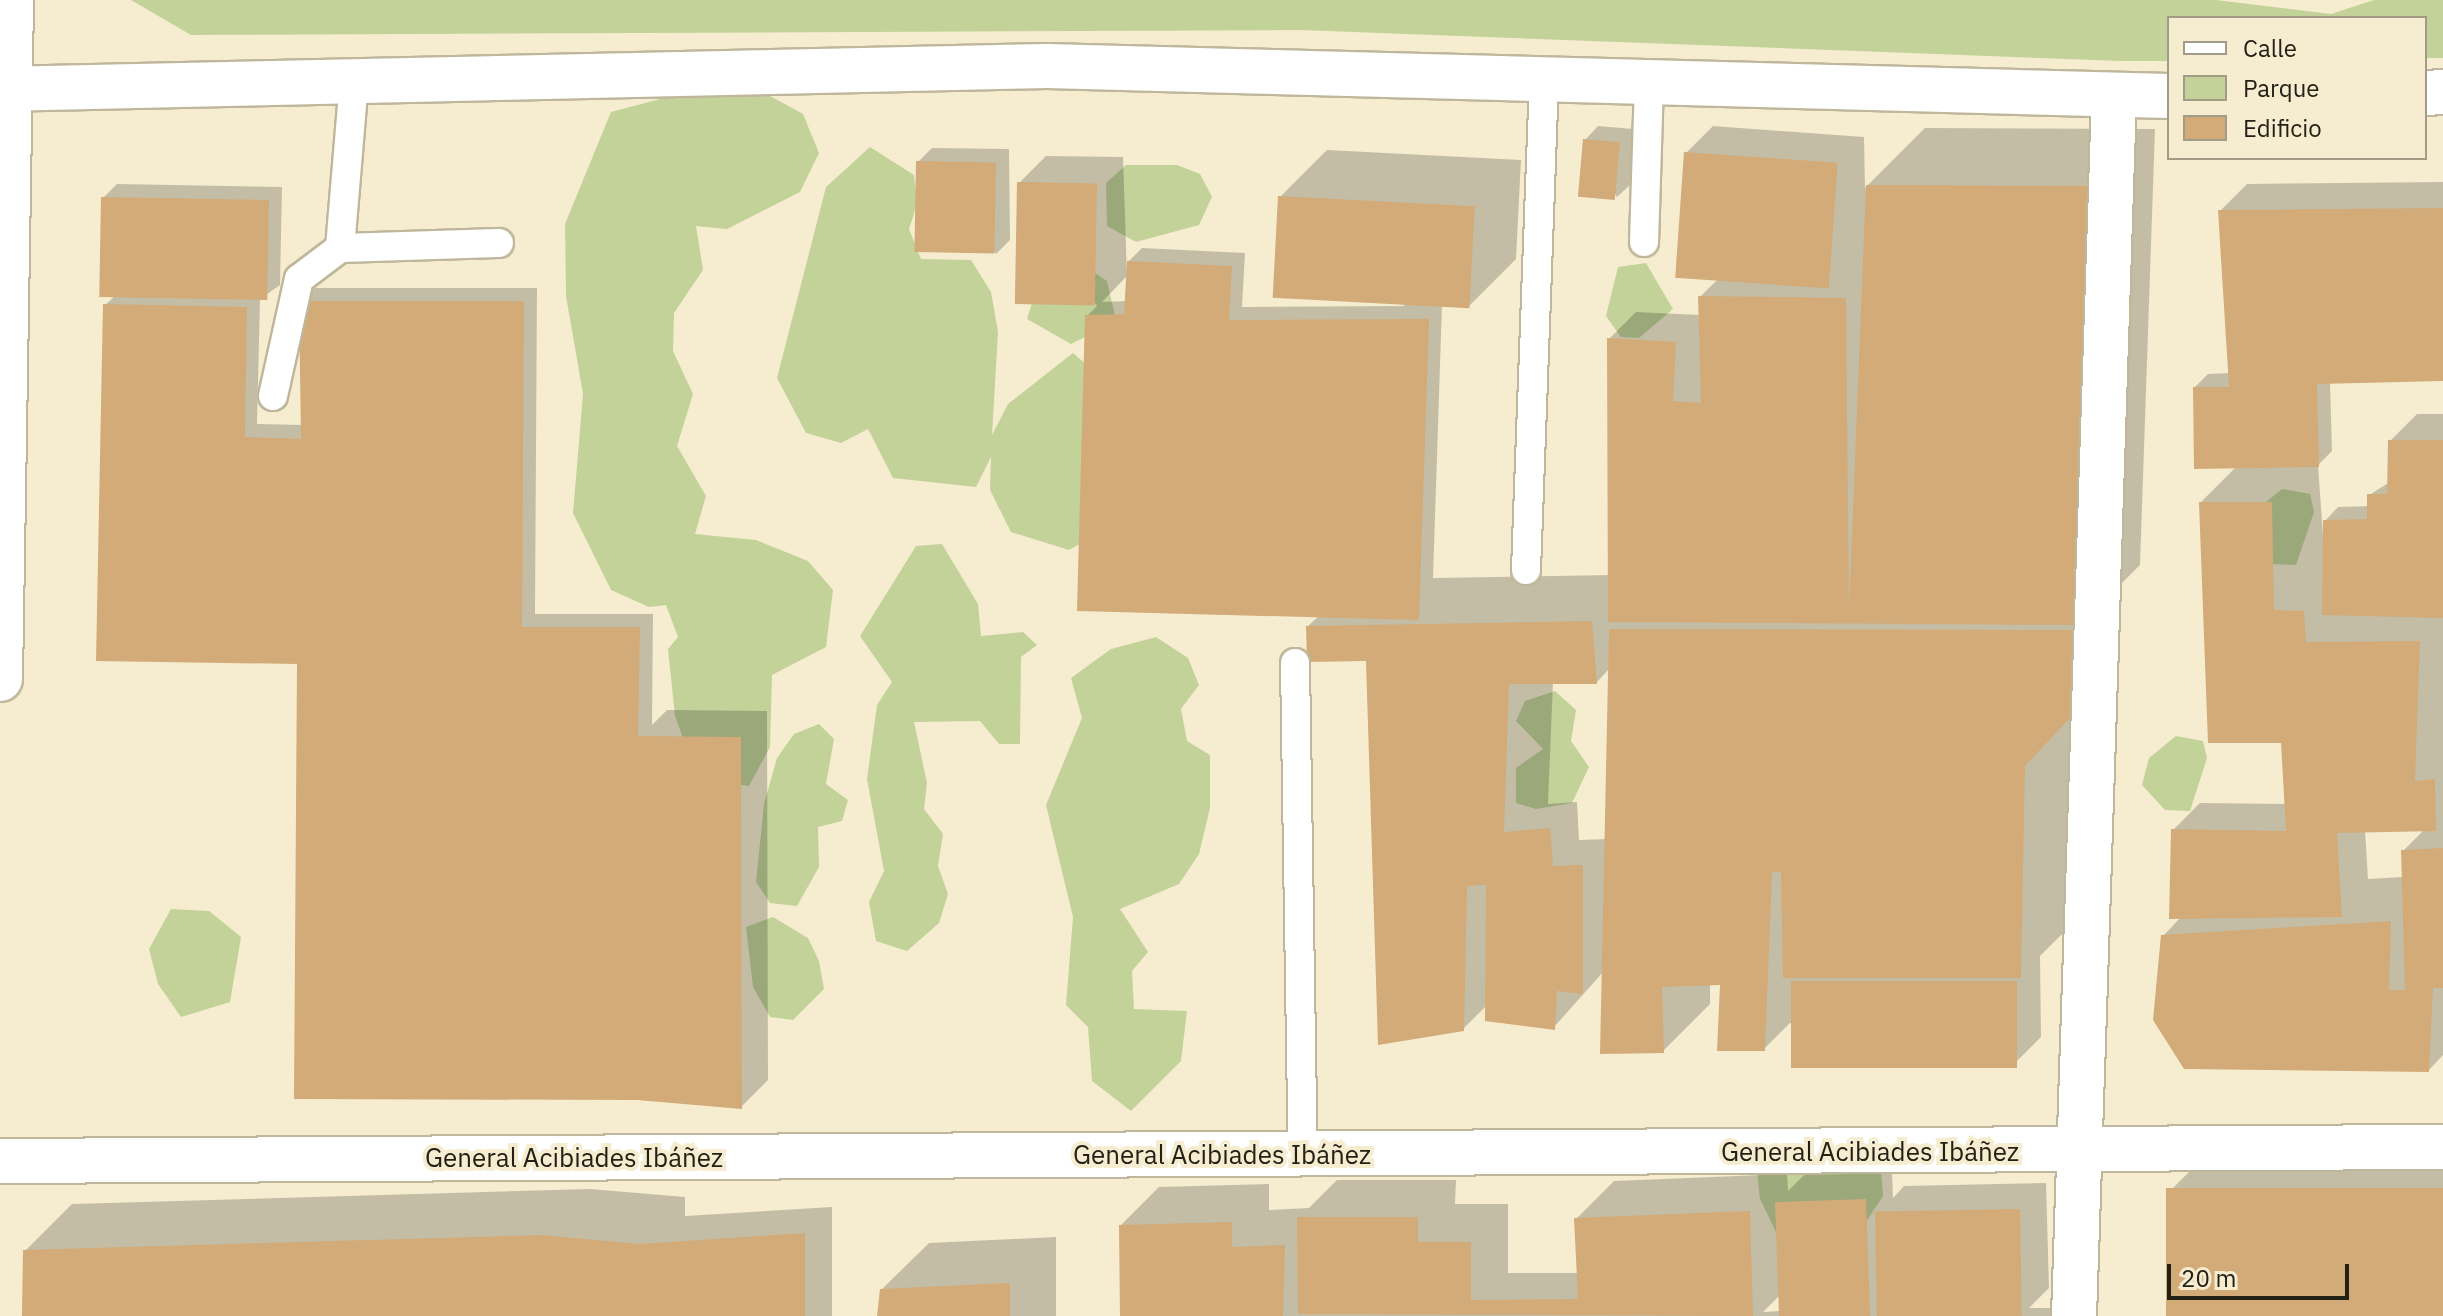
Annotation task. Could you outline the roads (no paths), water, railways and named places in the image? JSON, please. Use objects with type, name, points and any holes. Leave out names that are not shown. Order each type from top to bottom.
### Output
[{"type":"street","points":[[0,679],[6,89],[11,0]]},
{"type":"street","points":[[6,89],[1047,66],[1649,86],[2167,96]]},
{"type":"street","points":[[2074,1316],[2076,1151],[2114,97]]},
{"type":"street","name":"General Acibiades Ibáñez","points":[[0,1161],[2443,1147]]},
{"type":"lane","points":[[340,248],[354,81]]},
{"type":"lane","points":[[1526,570],[1544,83]]},
{"type":"lane","points":[[1644,242],[1649,86]]},
{"type":"lane","points":[[273,396],[299,279],[340,248],[499,243]]},
{"type":"lane","points":[[1295,663],[1303,1155]]}]
